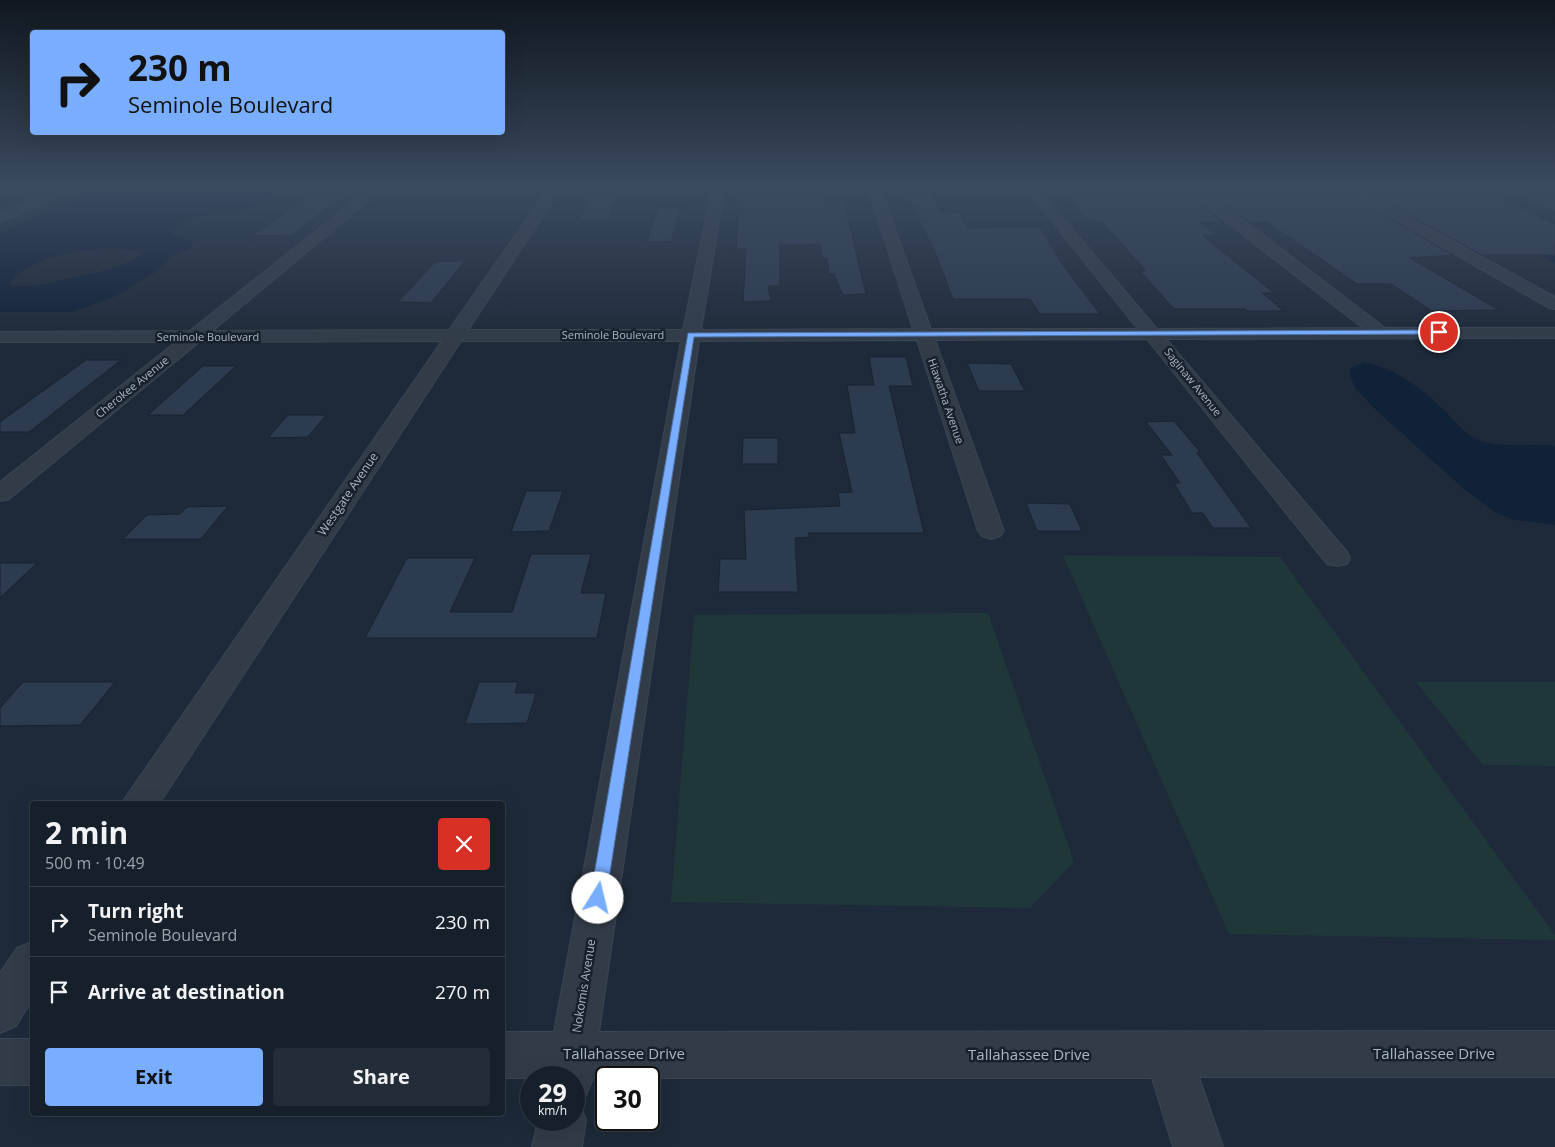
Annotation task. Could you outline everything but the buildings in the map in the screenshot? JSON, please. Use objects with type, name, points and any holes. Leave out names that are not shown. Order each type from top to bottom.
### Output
[{"type":"street","name":"Cherokee Avenue","points":[[0,494],[315,239]]},
{"type":"street","name":"Westgate Avenue","points":[[141,801],[521,239]]},
{"type":"street","name":"Nokomis Avenue","points":[[571,1066],[691,335],[709,239]]},
{"type":"street","name":"Hiawatha Avenue","points":[[891,239],[992,531]]},
{"type":"street","name":"Saginaw Avenue","points":[[1074,239],[1337,558]]},
{"type":"street","points":[[1260,239],[1380,332]]},
{"type":"street","points":[[1437,239],[1555,304]]},
{"type":"street","name":"Seminole Boulevard","points":[[0,338],[1380,332],[1555,333]]},
{"type":"street","points":[[0,1011],[30,965]]},
{"type":"street","name":"Tallahassee Drive","points":[[505,1055],[571,1066],[1168,1055],[1555,1054]]},
{"type":"street","points":[[1168,1055],[1198,1147]]},
{"type":"street","points":[[0,1062],[30,1062]]},
{"type":"street","points":[[558,1147],[560,1131]]},
{"type":"green space","points":[[1063,555],[1280,557],[1555,935],[1555,940],[1229,934]]},
{"type":"green space","points":[[988,613],[1074,862],[1030,908],[671,902],[694,615]]},
{"type":"green space","points":[[1416,682],[1555,682],[1555,766],[1483,765]]},
{"type":"water","points":[[0,239],[185,239],[193,241],[192,248],[171,256],[160,269],[116,296],[72,312],[0,312]],"holes":[[[109,248],[139,250],[142,255],[124,264],[87,275],[38,285],[9,285],[17,275],[27,268],[69,253]]]},
{"type":"water","points":[[1364,362],[1387,369],[1408,380],[1474,438],[1488,443],[1507,445],[1555,446],[1555,525],[1510,519],[1495,512],[1464,489],[1376,410],[1356,389],[1350,376],[1350,369]]},
{"type":"waterway","points":[[1515,239],[1555,258]]},
{"type":"route","points":[[598,898],[691,335],[1439,332]]}]
